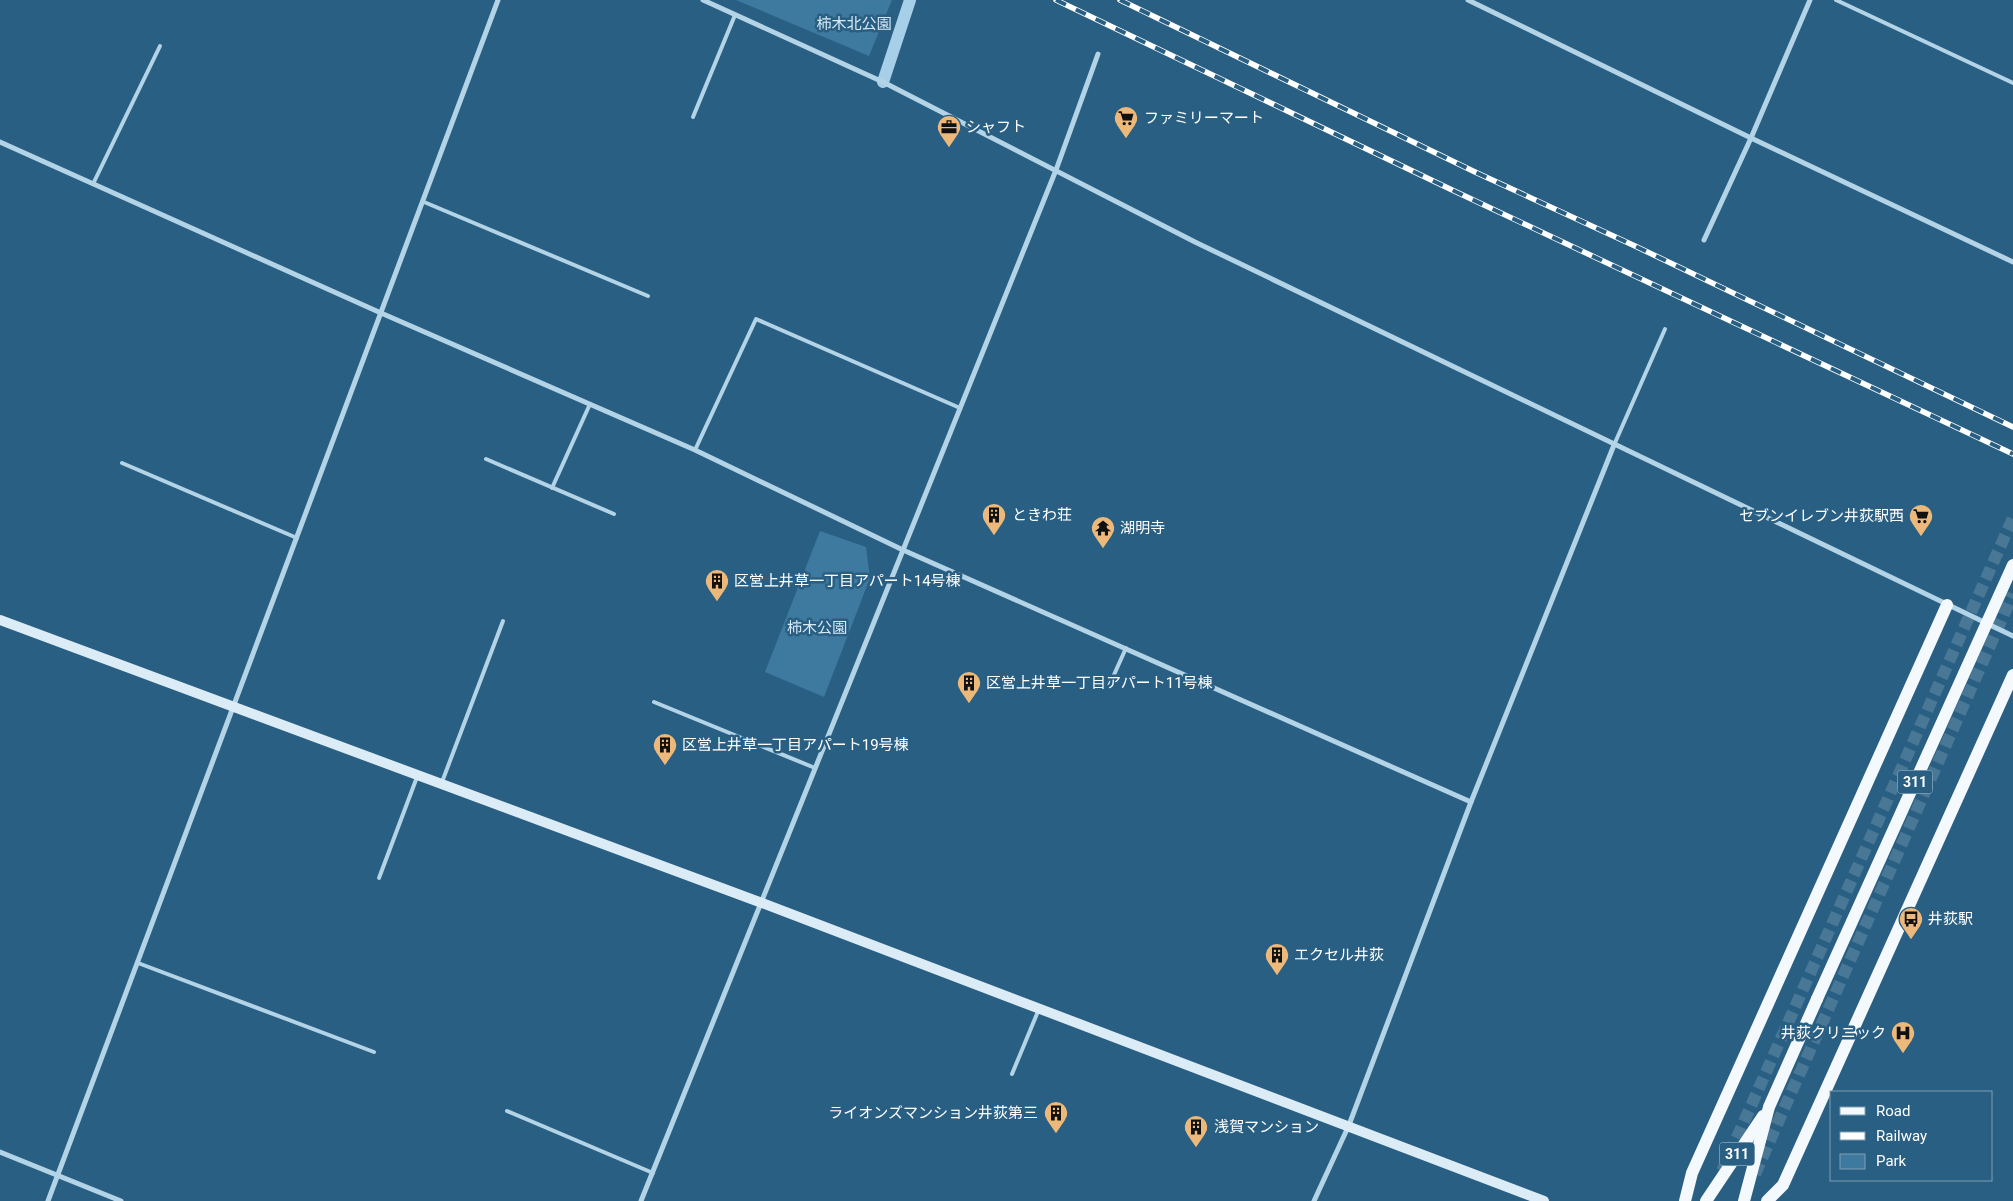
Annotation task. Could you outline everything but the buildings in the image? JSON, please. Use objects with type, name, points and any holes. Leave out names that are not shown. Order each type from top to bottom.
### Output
[{"type":"main road","name":"311","points":[[1744,1201],[1769,1107],[2013,564]]},
{"type":"main road","points":[[1685,1201],[1692,1173],[1947,605]]},
{"type":"main road","points":[[1766,1201],[1783,1184],[2013,675]]},
{"type":"main road","name":"311","points":[[1706,1201],[1769,1107]]},
{"type":"street","points":[[48,1201],[424,202],[498,0]]},
{"type":"street","points":[[703,0],[883,82],[1195,242],[2013,636]]},
{"type":"street","points":[[1468,0],[1751,138],[2013,262]]},
{"type":"street","points":[[1704,240],[1751,138],[1810,0]]},
{"type":"street","points":[[641,1201],[1056,170],[1098,54]]},
{"type":"street","points":[[0,142],[381,313],[695,450],[903,550],[1471,802]]},
{"type":"street","points":[[1314,1201],[1349,1125],[1471,802],[1614,445]]},
{"type":"street","points":[[0,620],[762,903],[1349,1125],[1544,1201]]},
{"type":"street","points":[[0,1152],[121,1201]]},
{"type":"lane","points":[[1836,0],[2013,83]]},
{"type":"lane","points":[[693,117],[735,15]]},
{"type":"lane","points":[[93,184],[160,46]]},
{"type":"lane","points":[[424,202],[648,296]]},
{"type":"lane","points":[[695,450],[756,318],[960,408]]},
{"type":"lane","points":[[1614,445],[1665,329]]},
{"type":"lane","points":[[552,488],[590,404]]},
{"type":"lane","points":[[486,459],[614,514]]},
{"type":"lane","points":[[122,464],[296,538]]},
{"type":"lane","points":[[442,784],[503,621]]},
{"type":"lane","points":[[1109,686],[1126,648]]},
{"type":"lane","points":[[654,702],[815,768]]},
{"type":"lane","points":[[379,878],[418,775]]},
{"type":"lane","points":[[138,963],[374,1052]]},
{"type":"lane","points":[[1012,1074],[1039,1008]]},
{"type":"lane","points":[[507,1111],[653,1173]]},
{"type":"green space","name":"柿木北公園","points":[[736,0],[892,0],[869,56]]},
{"type":"green space","name":"柿木公園","points":[[820,531],[866,547],[870,578],[824,697],[765,672]]},
{"type":"waterway","points":[[883,82],[910,0]]},
{"type":"tunnel","points":[[1722,1171],[2013,518]]},
{"type":"tunnel","points":[[1755,1174],[2013,594]]},
{"type":"railway","points":[[1056,0],[1450,189],[2013,454]]},
{"type":"railway","points":[[1120,0],[1475,172],[1635,246],[2013,427]]},
{"type":"place","name":"ファミリーマート","points":[[1126,139]]},
{"type":"place","name":"シャフト","points":[[949,148]]},
{"type":"place","name":"ときわ荘","points":[[994,536]]},
{"type":"place","name":"セブンイレブン井荻駅西","points":[[1921,537]]},
{"type":"place","name":"湖明寺","points":[[1103,549]]},
{"type":"place","name":"区営上井草一丁目アパート14号棟","points":[[717,602]]},
{"type":"place","name":"区営上井草一丁目アパート11号棟","points":[[969,704]]},
{"type":"place","name":"区営上井草一丁目アパート19号棟","points":[[665,766]]},
{"type":"place","name":"井荻駅","points":[[1911,940]]},
{"type":"place","name":"エクセル井荻","points":[[1277,976]]},
{"type":"place","name":"井荻クリニック","points":[[1903,1054]]},
{"type":"place","name":"ライオンズマンション井荻第三","points":[[1056,1134]]},
{"type":"place","name":"浅賀マンション","points":[[1196,1148]]}]
